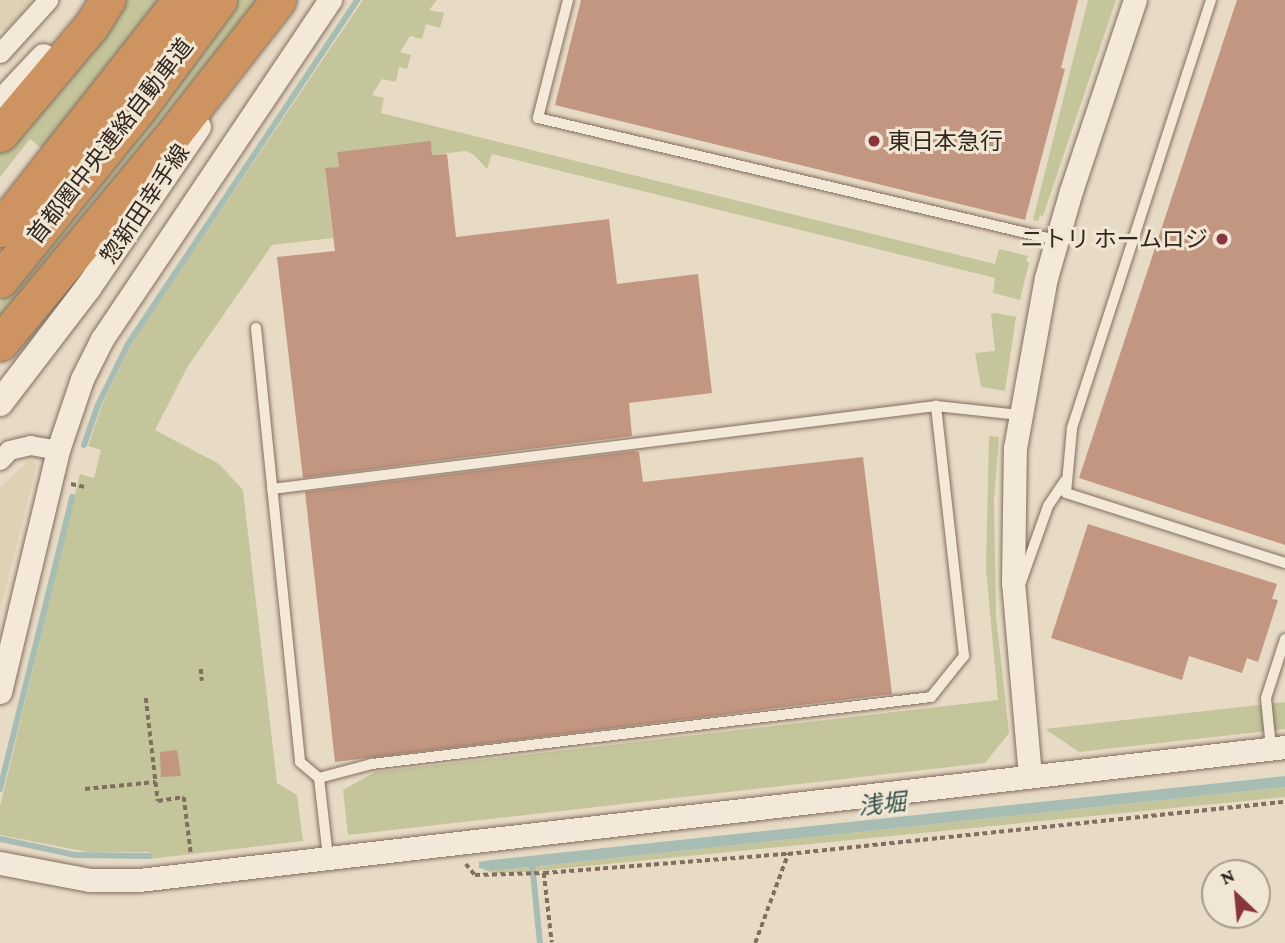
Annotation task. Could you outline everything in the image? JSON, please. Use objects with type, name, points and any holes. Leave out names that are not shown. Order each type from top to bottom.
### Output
[{"type":"highway","points":[[0,134],[91,26],[107,0]]},
{"type":"highway","name":"首都圏中央連絡自動車道","points":[[0,229],[180,0]]},
{"type":"highway","name":"首都圏中央連絡自動車道","points":[[0,280],[137,111],[219,0]]},
{"type":"highway","points":[[0,343],[281,0]]},
{"type":"main road","points":[[0,104],[93,0]]},
{"type":"main road","name":"惣新田幸手線","points":[[0,403],[88,288],[281,0]]},
{"type":"street","points":[[0,53],[48,0]]},
{"type":"street","points":[[0,692],[58,450],[82,379],[102,339],[330,0]]},
{"type":"street","points":[[1030,776],[1014,600],[1012,519],[1015,448],[1046,278],[1135,0]]},
{"type":"street","points":[[0,460],[9,450],[30,445],[58,450]]},
{"type":"street","points":[[0,863],[90,880],[139,880],[1278,748]]},
{"type":"lane","points":[[568,0],[538,118],[1057,240]]},
{"type":"lane","points":[[1211,0],[1072,429],[1066,493],[1285,564]]},
{"type":"lane","points":[[256,328],[300,762],[319,778],[328,857]]},
{"type":"lane","points":[[272,489],[936,406],[1021,415]]},
{"type":"lane","points":[[319,778],[372,764],[931,697],[964,656],[936,406]]},
{"type":"lane","points":[[1014,600],[1048,506],[1067,478]]},
{"type":"lane","points":[[1278,748],[1266,698],[1285,639]]},
{"type":"path","points":[[66,482],[85,487]]},
{"type":"path","points":[[201,669],[202,681]]},
{"type":"path","points":[[146,698],[158,801],[184,797],[191,859]]},
{"type":"path","points":[[85,789],[156,782]]},
{"type":"path","points":[[450,842],[475,876],[544,873],[788,854],[1285,802]]},
{"type":"path","points":[[755,943],[788,854]]},
{"type":"path","points":[[544,873],[552,943]]},
{"type":"shaded area","points":[[0,0],[32,0],[5,31],[0,29]]},
{"type":"shaded area","points":[[29,460],[37,464],[0,611],[0,487]]},
{"type":"shaded area","points":[[1285,776],[1285,787],[491,871],[479,868],[479,862],[491,860]]},
{"type":"green space","points":[[126,0],[159,0],[43,149],[30,139],[0,177],[0,150]]},
{"type":"green space","points":[[238,0],[265,0],[0,327],[0,303],[147,122]]},
{"type":"green space","points":[[363,0],[437,0],[429,10],[444,13],[440,28],[426,24],[422,39],[410,36],[400,52],[411,55],[407,69],[399,67],[396,82],[382,79],[372,95],[384,98],[381,113],[995,264],[999,249],[1028,256],[1026,261],[1029,263],[1020,300],[993,293],[995,278],[492,154],[487,169],[473,154],[465,151],[432,155],[431,142],[337,152],[339,167],[325,169],[333,238],[272,245],[188,366],[155,430],[219,464],[243,490],[277,783],[297,795],[303,841],[150,859],[149,852],[87,852],[0,835],[0,806],[80,474],[94,478],[101,450],[88,446],[102,405],[130,347],[151,314]]},
{"type":"green space","points":[[1088,0],[1116,0],[1043,216],[1040,215],[1038,221],[1033,220]]},
{"type":"green space","points":[[991,314],[1016,317],[1005,391],[981,387],[975,353],[995,351]]},
{"type":"green space","points":[[989,436],[999,437],[994,500],[996,616],[1009,733],[985,763],[348,835],[343,790],[375,772],[998,700],[986,568]]},
{"type":"green space","points":[[1285,702],[1285,729],[1079,752],[1045,729]]},
{"type":"green space","points":[[1285,787],[1285,797],[526,872],[493,873],[479,868],[491,871]]},
{"type":"building","name":"東日本急行","points":[[581,0],[1078,0],[1061,68],[1065,69],[1025,220],[555,105]]},
{"type":"building","name":"ニトリ ホームロジ","points":[[1237,0],[1285,0],[1285,545],[1079,478]]},
{"type":"building","points":[[431,141],[432,155],[447,154],[456,237],[609,219],[617,284],[698,274],[712,393],[629,403],[632,436],[303,478],[277,257],[335,251],[325,168],[339,167],[337,152]]},
{"type":"building","points":[[639,452],[643,482],[863,457],[892,694],[335,762],[305,492]]},
{"type":"building","points":[[1088,524],[1277,584],[1272,599],[1278,600],[1258,662],[1247,658],[1242,673],[1189,656],[1182,680],[1051,638]]},
{"type":"building","points":[[177,750],[181,776],[161,777],[160,752]]},
{"type":"waterway","points":[[84,445],[98,405],[128,344],[357,0]]},
{"type":"waterway","points":[[0,789],[72,497]]},
{"type":"waterway","points":[[0,839],[75,855],[149,856]]},
{"type":"waterway","points":[[532,863],[540,943]]},
{"type":"place","name":"東日本急行","points":[[874,141]]},
{"type":"place","name":"ニトリ ホームロジ","points":[[1222,239]]},
{"type":"water label","name":"浅堀","points":[[882,804]]}]
